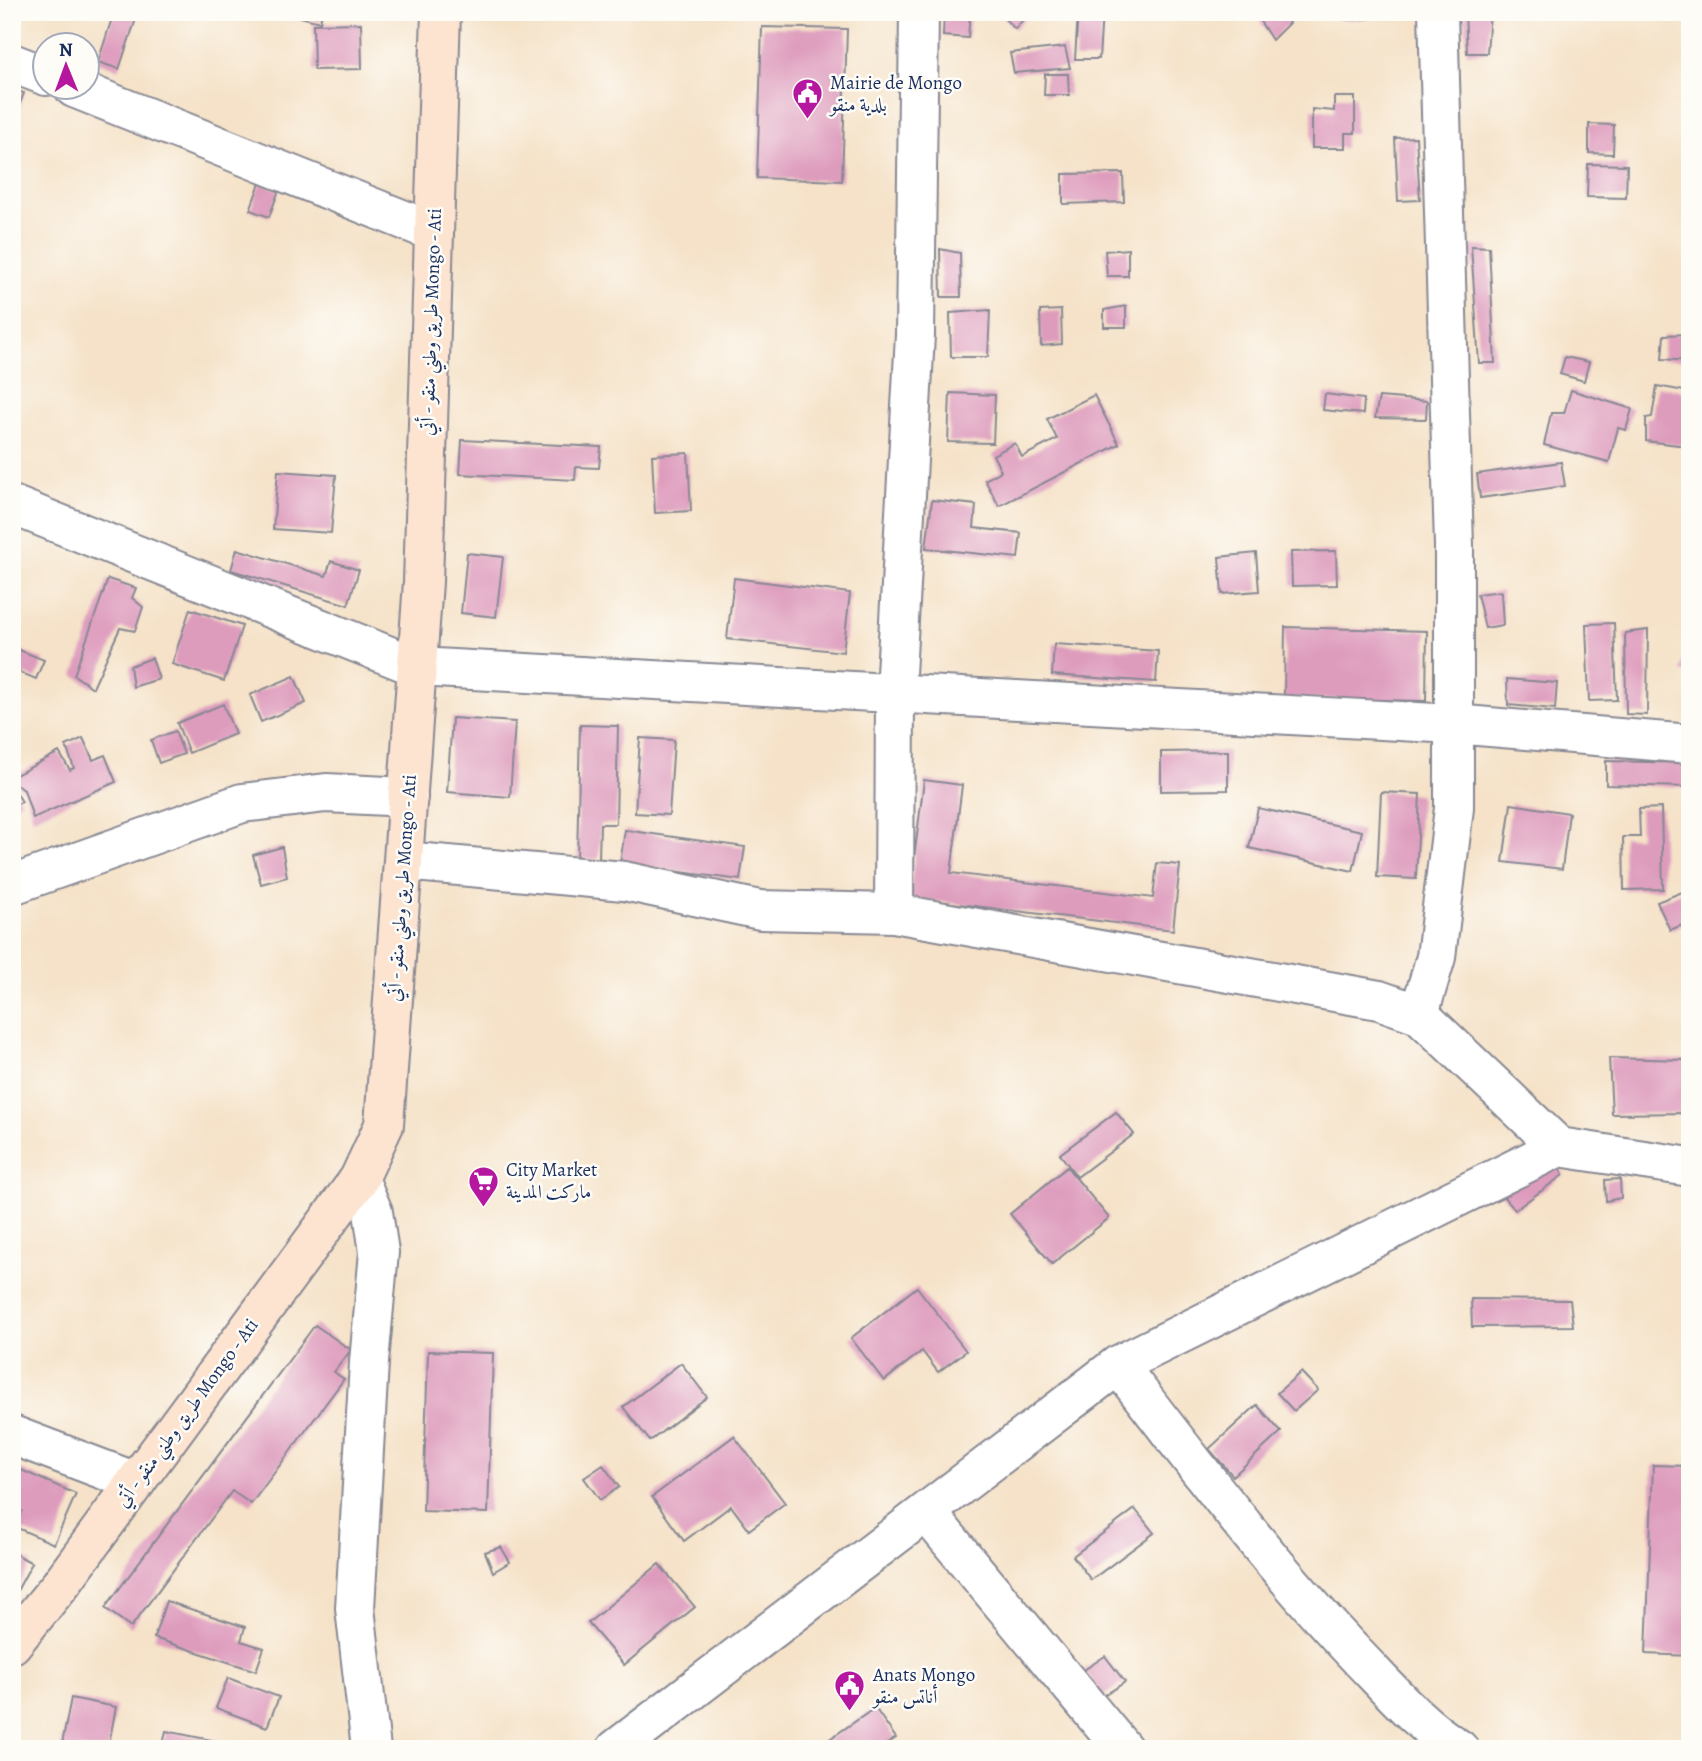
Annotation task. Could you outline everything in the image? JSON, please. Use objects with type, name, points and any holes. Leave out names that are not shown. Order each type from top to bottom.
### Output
[{"type":"main road","name":"طريق وطني منقو - أتي Mongo - Ati","points":[[12,1644],[136,1482],[359,1179],[385,1115],[417,667],[441,12]]},
{"type":"street","points":[[894,914],[895,692],[915,335],[919,12]]},
{"type":"street","points":[[1419,1014],[1436,957],[1454,808],[1454,546],[1438,12]]},
{"type":"street","points":[[12,63],[32,71]]},
{"type":"street","points":[[102,99],[434,232]]},
{"type":"street","points":[[12,505],[417,667],[1454,724],[1690,744]]},
{"type":"street","points":[[12,885],[243,803],[326,793],[408,797]]},
{"type":"street","points":[[404,861],[624,881],[760,910],[894,914],[1379,1000],[1419,1014],[1559,1147],[1690,1167]]},
{"type":"street","points":[[616,1749],[1118,1365],[1559,1147]]},
{"type":"street","points":[[359,1179],[373,1212],[379,1252],[369,1362],[355,1608],[371,1749]]},
{"type":"street","points":[[1118,1365],[1300,1595],[1384,1684],[1444,1740],[1459,1749]]},
{"type":"street","points":[[12,1435],[136,1482]]},
{"type":"street","points":[[927,1513],[1123,1749]]},
{"type":"building","points":[[114,12],[136,19],[119,69],[102,63],[102,50]]},
{"type":"building","points":[[281,12],[322,12],[320,22]]},
{"type":"building","points":[[944,12],[970,12],[968,38],[943,36]]},
{"type":"building","points":[[998,12],[1030,12],[1015,29]]},
{"type":"building","points":[[1078,12],[1102,12],[1099,59],[1075,59]]},
{"type":"building","points":[[1254,12],[1281,12],[1289,23],[1272,40]]},
{"type":"building","points":[[1346,12],[1387,12],[1387,17],[1346,20]]},
{"type":"building","points":[[1465,12],[1490,12],[1487,53],[1467,53]]},
{"type":"building","points":[[1671,12],[1690,12],[1690,21],[1670,16]]},
{"type":"building","points":[[361,23],[362,69],[314,70],[313,24]]},
{"type":"building","points":[[762,27],[847,29],[842,181],[757,178]]},
{"type":"building","points":[[1065,47],[1070,68],[1014,73],[1010,53]]},
{"type":"building","points":[[1045,74],[1068,74],[1069,95],[1044,95]]},
{"type":"building","points":[[12,89],[24,93],[15,116],[12,115]]},
{"type":"building","points":[[1334,97],[1355,97],[1355,133],[1345,133],[1345,148],[1312,148],[1312,109],[1334,111]]},
{"type":"building","points":[[1589,124],[1614,125],[1613,154],[1589,153]]},
{"type":"building","points":[[1416,137],[1420,200],[1398,201],[1395,138]]},
{"type":"building","points":[[1588,164],[1627,165],[1626,198],[1587,197]]},
{"type":"building","points":[[1123,173],[1124,202],[1063,204],[1063,174]]},
{"type":"building","points":[[260,183],[279,190],[269,217],[250,210]]},
{"type":"building","points":[[1471,246],[1489,247],[1495,363],[1479,363]]},
{"type":"building","points":[[940,249],[960,253],[961,297],[941,297]]},
{"type":"building","points":[[1128,249],[1128,276],[1107,276],[1105,251]]},
{"type":"building","points":[[1126,306],[1126,327],[1104,327],[1104,310]]},
{"type":"building","points":[[990,310],[988,357],[951,357],[950,313]]},
{"type":"building","points":[[1061,310],[1062,344],[1041,346],[1040,311]]},
{"type":"building","points":[[1690,334],[1690,361],[1662,359],[1664,335]]},
{"type":"building","points":[[1565,357],[1589,362],[1584,381],[1560,374]]},
{"type":"building","points":[[1657,386],[1690,392],[1690,423],[1685,422],[1687,446],[1646,441],[1646,418],[1652,417]]},
{"type":"building","points":[[1571,390],[1632,409],[1626,430],[1618,428],[1609,462],[1544,445],[1551,413],[1564,413]]},
{"type":"building","points":[[950,393],[995,395],[993,443],[948,442]]},
{"type":"building","points":[[1325,394],[1364,399],[1363,414],[1323,410]]},
{"type":"building","points":[[1094,395],[1119,444],[999,506],[985,480],[1001,471],[993,455],[1015,443],[1022,457],[1057,439],[1047,419]]},
{"type":"building","points":[[1379,397],[1427,401],[1426,419],[1375,418]]},
{"type":"building","points":[[462,440],[601,447],[599,468],[576,467],[575,480],[460,474]]},
{"type":"building","points":[[688,453],[691,511],[655,513],[652,455]]},
{"type":"building","points":[[1561,462],[1565,486],[1480,498],[1477,474]]},
{"type":"building","points":[[278,471],[336,475],[331,533],[273,529]]},
{"type":"building","points":[[932,500],[976,505],[974,528],[1021,533],[1018,558],[926,548]]},
{"type":"building","points":[[237,549],[326,576],[331,561],[359,570],[348,605],[231,570]]},
{"type":"building","points":[[1336,551],[1337,585],[1292,586],[1291,552]]},
{"type":"building","points":[[467,553],[503,557],[496,617],[461,613]]},
{"type":"building","points":[[1256,553],[1259,591],[1222,594],[1219,557]]},
{"type":"building","points":[[734,578],[850,593],[843,652],[727,639]]},
{"type":"building","points":[[108,579],[136,588],[132,598],[143,607],[135,631],[120,628],[93,688],[74,675]]},
{"type":"building","points":[[1501,591],[1503,625],[1485,628],[1477,594]]},
{"type":"building","points":[[190,609],[242,626],[224,681],[172,664]]},
{"type":"building","points":[[1614,623],[1617,700],[1589,701],[1586,624]]},
{"type":"building","points":[[1285,627],[1427,631],[1426,701],[1284,698]]},
{"type":"building","points":[[1648,630],[1647,715],[1626,714],[1625,633]]},
{"type":"building","points":[[1054,644],[1158,651],[1156,682],[1052,675]]},
{"type":"building","points":[[12,647],[44,660],[36,679],[17,671],[12,682]]},
{"type":"building","points":[[1686,648],[1690,649],[1690,673],[1681,671]]},
{"type":"building","points":[[152,658],[159,679],[133,687],[130,666]]},
{"type":"building","points":[[294,676],[306,703],[261,722],[250,695]]},
{"type":"building","points":[[1507,679],[1557,683],[1555,709],[1508,705]]},
{"type":"building","points":[[223,704],[235,734],[189,753],[177,723]]},
{"type":"building","points":[[452,718],[515,722],[510,797],[447,792]]},
{"type":"building","points":[[580,725],[618,726],[616,824],[600,824],[599,859],[577,859]]},
{"type":"building","points":[[175,731],[184,754],[159,763],[151,740]]},
{"type":"building","points":[[83,738],[93,760],[105,755],[116,782],[33,818],[24,790],[12,782],[12,777],[59,752],[70,770],[74,768],[66,746]]},
{"type":"building","points":[[640,738],[674,740],[669,815],[635,813]]},
{"type":"building","points":[[1228,751],[1228,790],[1161,791],[1161,752]]},
{"type":"building","points":[[1606,761],[1690,763],[1690,787],[1606,785]]},
{"type":"building","points":[[924,780],[962,785],[951,873],[1153,898],[1157,863],[1180,865],[1173,930],[909,898]]},
{"type":"building","points":[[12,785],[22,802],[12,806]]},
{"type":"building","points":[[1381,792],[1420,794],[1416,879],[1377,877]]},
{"type":"building","points":[[1511,804],[1569,813],[1562,869],[1503,862]]},
{"type":"building","points":[[1258,808],[1362,831],[1353,871],[1249,848]]},
{"type":"building","points":[[1661,808],[1663,889],[1624,890],[1623,837],[1640,837],[1639,809]]},
{"type":"building","points":[[625,830],[745,847],[740,880],[620,864]]},
{"type":"building","points":[[282,847],[287,877],[261,884],[253,855]]},
{"type":"building","points":[[1690,889],[1690,922],[1670,930],[1657,902]]},
{"type":"building","points":[[1609,1058],[1686,1060],[1686,1076],[1690,1075],[1690,1122],[1687,1113],[1612,1114]]},
{"type":"building","points":[[1116,1112],[1134,1134],[1077,1177],[1060,1154]]},
{"type":"building","points":[[1556,1157],[1563,1175],[1515,1210],[1496,1188]]},
{"type":"building","points":[[1067,1167],[1109,1218],[1052,1264],[1010,1214]]},
{"type":"building","points":[[1620,1179],[1621,1198],[1606,1201],[1605,1180]]},
{"type":"building","points":[[917,1287],[966,1351],[938,1372],[922,1351],[884,1381],[851,1338]]},
{"type":"building","points":[[1471,1299],[1570,1300],[1573,1326],[1472,1327]]},
{"type":"building","points":[[315,1325],[351,1350],[334,1372],[344,1379],[251,1504],[232,1491],[131,1627],[105,1608]]},
{"type":"building","points":[[428,1351],[493,1353],[488,1513],[423,1511]]},
{"type":"building","points":[[681,1363],[707,1397],[650,1441],[623,1407]]},
{"type":"building","points":[[1301,1372],[1318,1390],[1294,1411],[1277,1393]]},
{"type":"building","points":[[1257,1405],[1281,1432],[1233,1476],[1209,1449]]},
{"type":"building","points":[[734,1436],[785,1503],[749,1530],[731,1506],[684,1541],[652,1497]]},
{"type":"building","points":[[603,1465],[619,1487],[600,1500],[584,1478]]},
{"type":"building","points":[[1653,1465],[1690,1466],[1690,1656],[1646,1654]]},
{"type":"building","points":[[12,1466],[76,1494],[54,1544],[15,1527],[22,1511],[12,1507]]},
{"type":"building","points":[[1135,1509],[1154,1533],[1091,1580],[1073,1556]]},
{"type":"building","points":[[501,1547],[510,1562],[493,1572],[485,1552]]},
{"type":"building","points":[[12,1552],[32,1563],[12,1600]]},
{"type":"building","points":[[659,1564],[695,1607],[624,1665],[588,1623]]},
{"type":"building","points":[[166,1601],[245,1627],[241,1641],[264,1648],[256,1671],[154,1638]]},
{"type":"building","points":[[1105,1656],[1125,1682],[1102,1697],[1084,1670]]},
{"type":"building","points":[[228,1678],[279,1697],[267,1727],[216,1708]]},
{"type":"building","points":[[71,1698],[116,1707],[108,1749],[61,1749]]},
{"type":"building","points":[[875,1708],[896,1738],[879,1749],[815,1749]]},
{"type":"building","points":[[166,1731],[221,1742],[220,1749],[162,1749]]},
{"type":"place","name":"Mairie de Mongo بلدية منقو","points":[[807,121]]},
{"type":"place","name":"City Market ماركت المدينة","points":[[483,1208]]},
{"type":"place","name":"Anats Mongo أناتس منقو","points":[[850,1713]]}]
